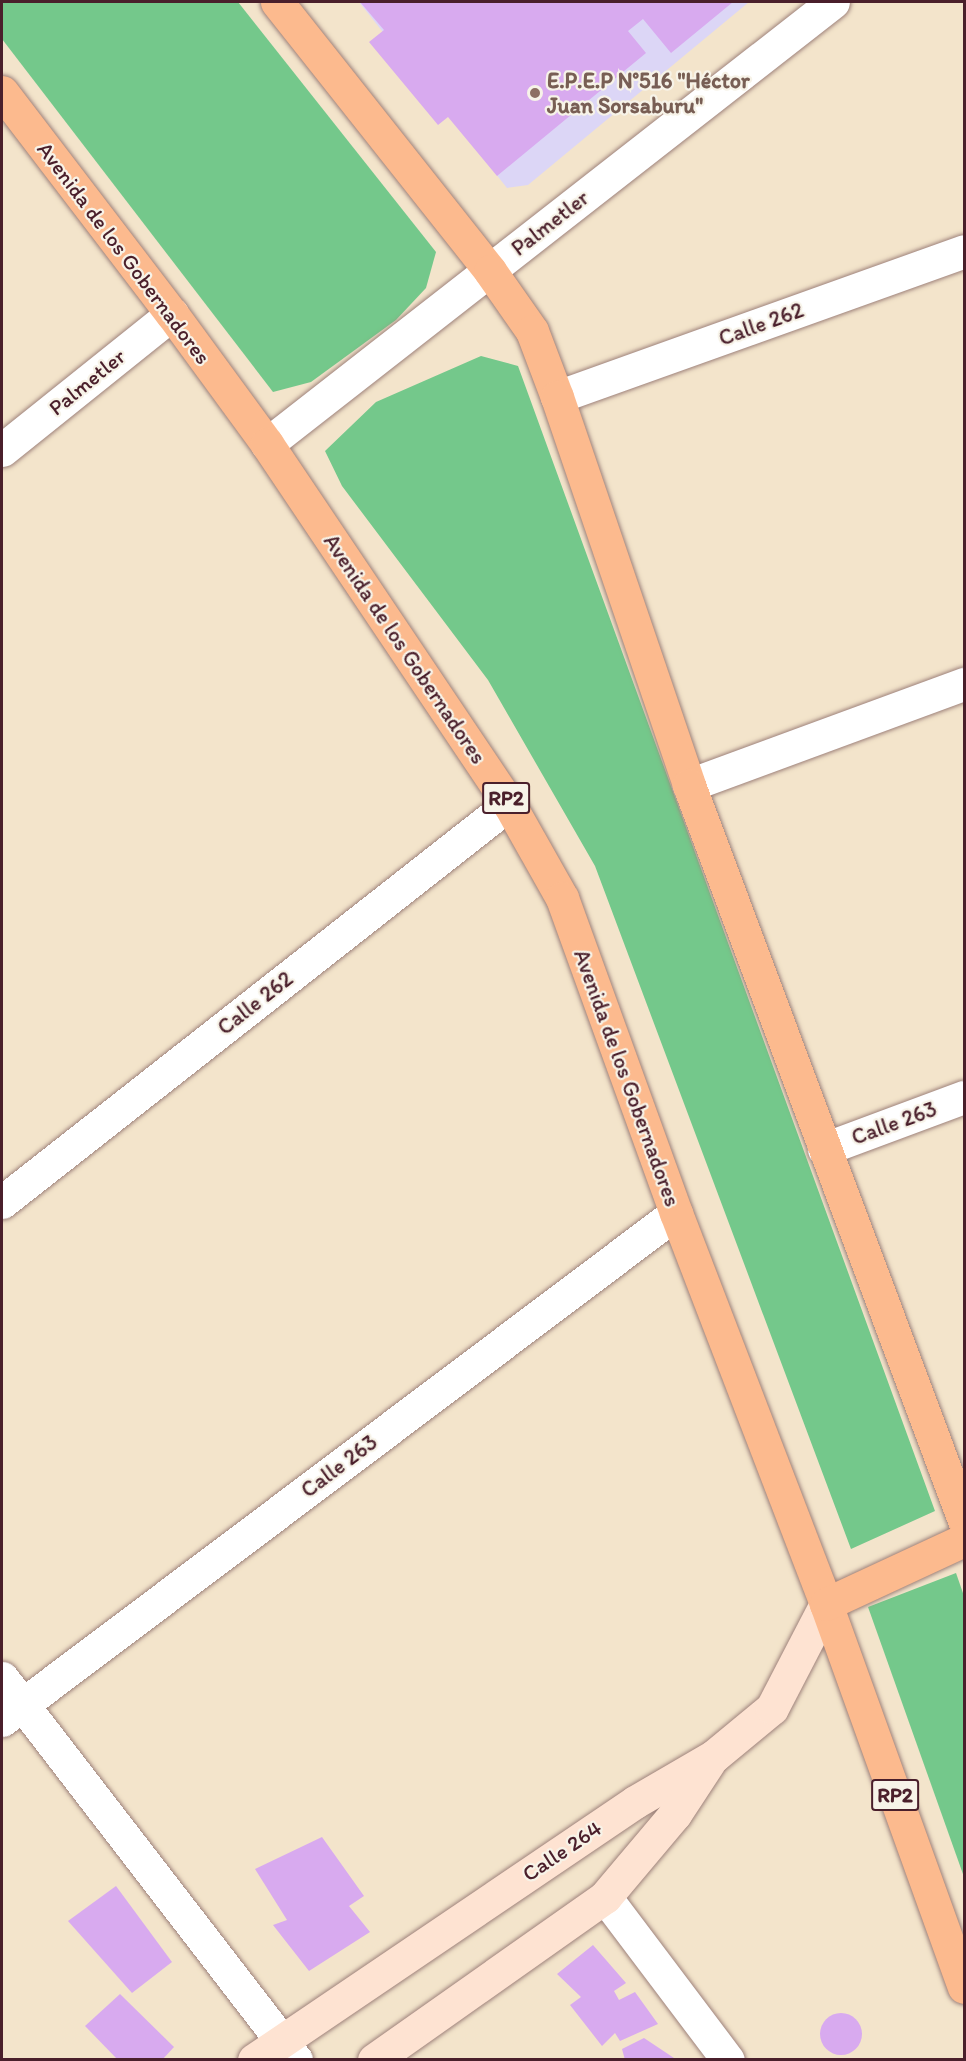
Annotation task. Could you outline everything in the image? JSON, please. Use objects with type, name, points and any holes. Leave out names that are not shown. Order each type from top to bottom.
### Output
[{"type":"main road","points":[[278,2],[490,271],[532,331],[688,785],[964,1520]]},
{"type":"main road","name":"Avenida de los Gobernadores","points":[[2,92],[172,314],[267,444],[509,804],[562,898],[676,1213],[826,1604]]},
{"type":"main road","points":[[826,1604],[964,1540]]},
{"type":"main road","name":"Calle 264","points":[[254,2060],[288,2050],[635,1802],[714,1756],[772,1708],[826,1604]]},
{"type":"main road","name":"RP2","points":[[826,1604],[964,1987]]},
{"type":"main road","points":[[374,2060],[605,1897],[675,1814],[714,1756]]},
{"type":"street","name":"Palmetler","points":[[267,444],[833,2]]},
{"type":"street","name":"Calle 262","points":[[556,397],[964,251]]},
{"type":"street","name":"Palmetler","points":[[2,450],[172,314]]},
{"type":"street","points":[[688,785],[964,684]]},
{"type":"street","name":"Calle 262","points":[[2,1202],[509,804]]},
{"type":"street","name":"Calle 263","points":[[824,1149],[964,1097]]},
{"type":"street","name":"Calle 263","points":[[12,1712],[676,1213]]},
{"type":"street","points":[[2,1678],[12,1712],[288,2050]]},
{"type":"street","points":[[605,1897],[728,2060]]},
{"type":"shaded area","name":"E.P.E.P N°516 \"Héctor Juan Sorsaburu\"","points":[[359,2],[749,2],[528,185],[507,188]]},
{"type":"green space","points":[[2,2],[238,2],[436,252],[426,288],[396,320],[311,382],[273,392],[2,39]]},
{"type":"green space","points":[[481,356],[518,366],[935,1511],[851,1549],[595,866],[488,680],[342,486],[325,451],[376,402]]},
{"type":"green space","points":[[956,1573],[964,1596],[964,1877],[868,1607]]},
{"type":"building","name":"E.P.E.P N°516 \"Héctor Juan Sorsaburu\"","points":[[360,2],[733,2],[671,53],[643,19],[628,31],[646,53],[497,176],[448,117],[438,125],[369,42],[384,30]]},
{"type":"building","points":[[322,1837],[364,1896],[349,1906],[370,1932],[309,1971],[273,1925],[287,1920],[255,1869]]},
{"type":"building","points":[[116,1886],[172,1962],[132,1993],[68,1921]]},
{"type":"building","points":[[593,1945],[626,1983],[614,1991],[619,2000],[635,1992],[658,2024],[620,2041],[615,2033],[602,2046],[570,2005],[581,1997],[557,1974]]},
{"type":"building","points":[[120,1994],[174,2047],[162,2060],[118,2060],[85,2026]]},
{"type":"building","points":[[841,2013],[849,2014],[856,2019],[861,2026],[861,2042],[856,2049],[849,2054],[841,2055],[833,2054],[826,2049],[821,2042],[820,2034],[821,2026],[826,2019],[833,2014]]},
{"type":"building","points":[[644,2038],[677,2060],[625,2060],[622,2049]]},
{"type":"place","name":"E.P.E.P N°516 \"Héctor Juan Sorsaburu\"","points":[[535,93]]}]
